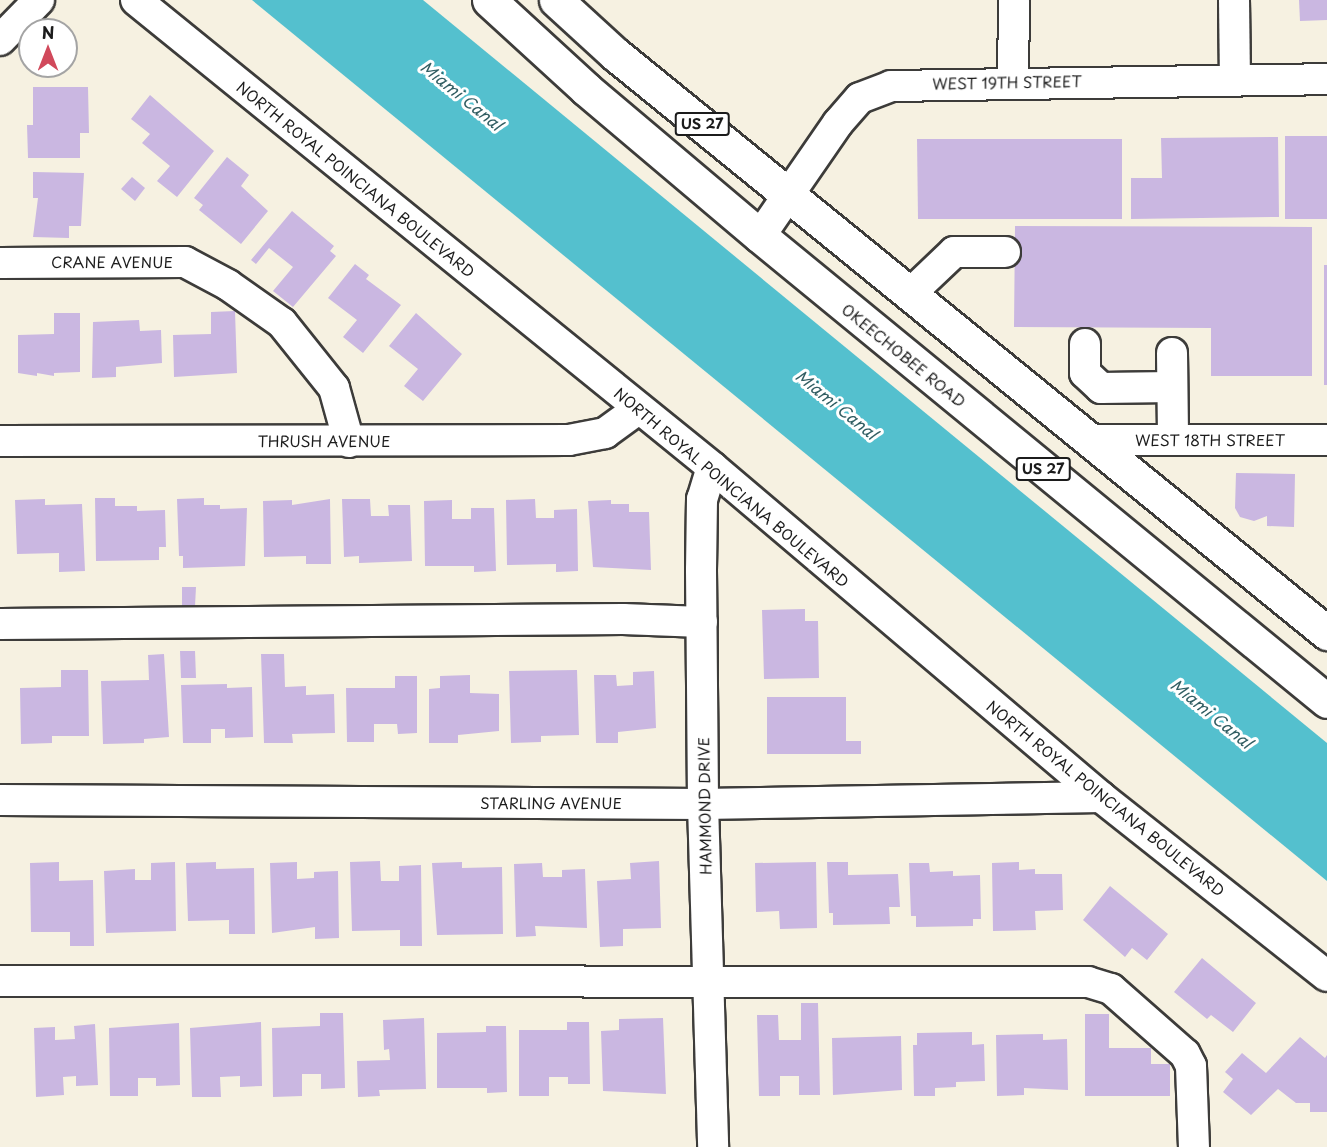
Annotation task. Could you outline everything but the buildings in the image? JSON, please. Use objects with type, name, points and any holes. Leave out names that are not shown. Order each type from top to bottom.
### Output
[{"type":"highway","name":"OKEECHOBEE ROAD","points":[[489,0],[586,89],[760,236],[1327,701]]},
{"type":"highway","name":"US 27","points":[[556,0],[615,54],[1327,633]]},
{"type":"street","points":[[0,40],[39,0]]},
{"type":"street","name":"NORTH ROYAL POINCIANA BOULEVARD","points":[[136,0],[712,467],[1101,797],[1327,976]]},
{"type":"street","points":[[1013,82],[1014,0]]},
{"type":"street","points":[[1234,0],[1235,80]]},
{"type":"street","name":"WEST 19TH STREET","points":[[760,236],[860,99],[900,85],[1327,80]]},
{"type":"street","points":[[911,293],[954,252],[1005,252]]},
{"type":"street","name":"CRANE AVENUE","points":[[0,263],[185,262],[228,285],[282,323],[334,388],[349,441]]},
{"type":"street","points":[[1085,344],[1085,373],[1101,388],[1172,387]]},
{"type":"street","points":[[1172,353],[1173,440]]},
{"type":"street","name":"THRUSH AVENUE","points":[[0,441],[569,440],[605,433],[638,409]]},
{"type":"street","name":"WEST 18TH STREET","points":[[1092,440],[1327,440]]},
{"type":"street","name":"HAMMOND DRIVE","points":[[712,467],[702,499],[702,622],[703,804],[713,1147]]},
{"type":"street","points":[[0,624],[600,619],[702,622]]},
{"type":"street","name":"STARLING AVENUE","points":[[0,800],[703,804],[1101,797]]},
{"type":"street","points":[[0,981],[1088,982],[1111,989],[1185,1054],[1191,1066],[1194,1147]]},
{"type":"water","name":"Miami Canal","points":[[252,0],[423,0],[1327,743],[1327,881]]}]
